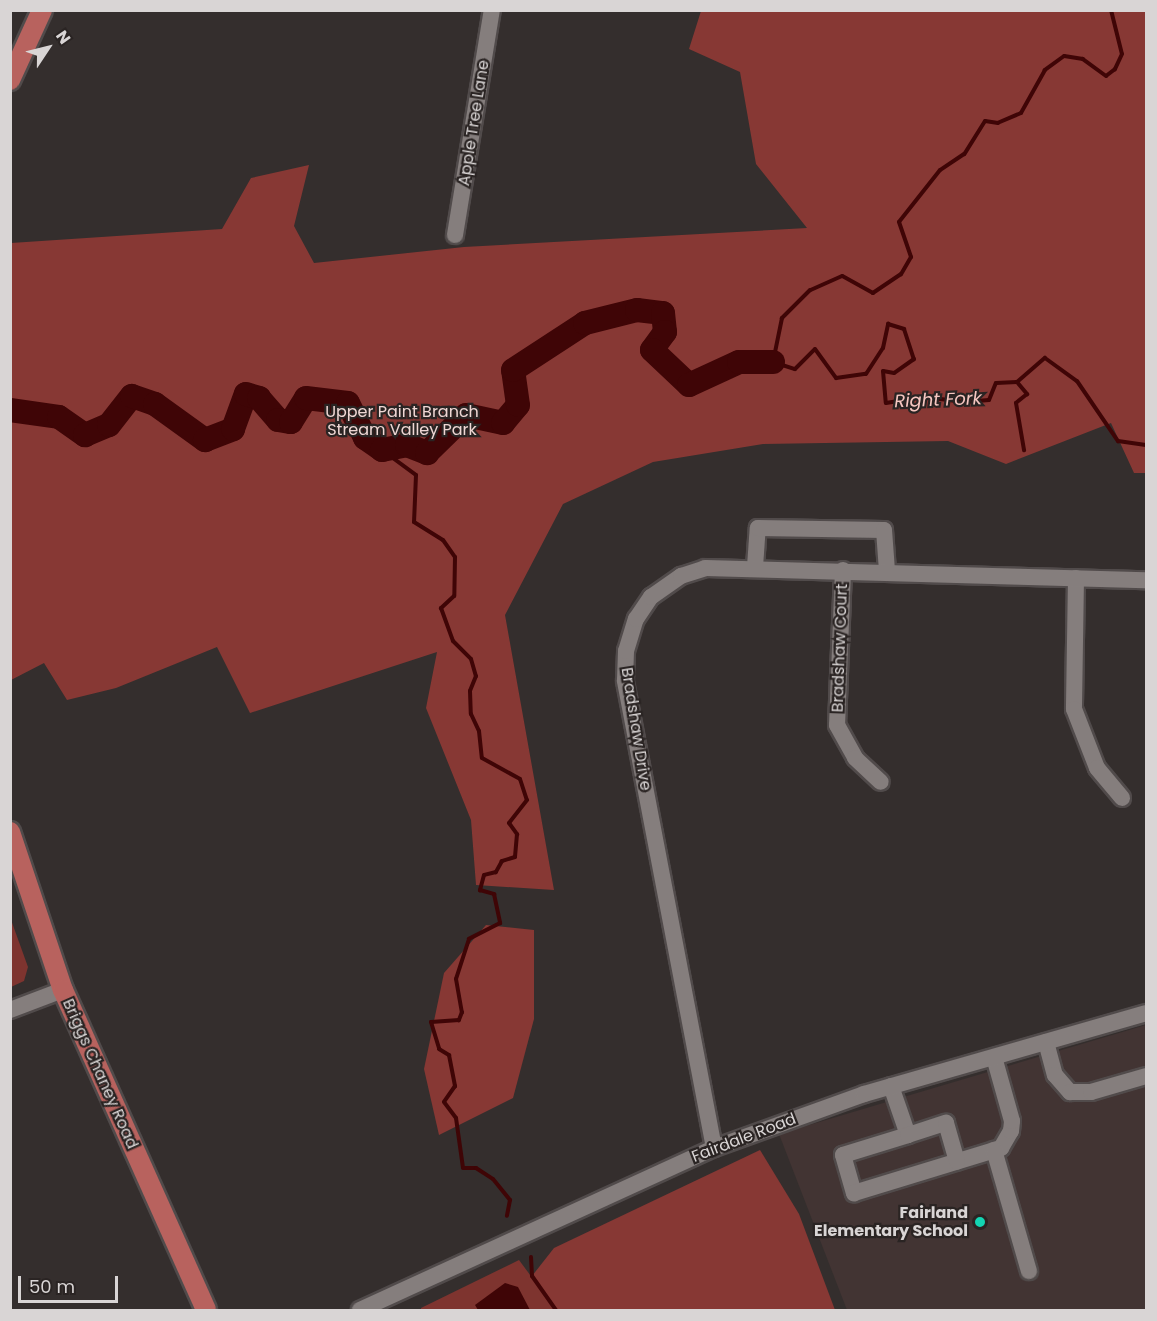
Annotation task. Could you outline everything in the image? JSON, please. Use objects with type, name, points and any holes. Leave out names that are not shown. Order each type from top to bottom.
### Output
[{"type":"main road","points":[[10,80],[42,10]]},
{"type":"main road","name":"Briggs Chaney Road","points":[[10,832],[63,990],[206,1311]]},
{"type":"street","name":"Apple Tree Lane","points":[[455,235],[492,10]]},
{"type":"street","points":[[755,567],[758,528],[884,530],[887,571]]},
{"type":"street","name":"Bradshaw Drive","points":[[714,1148],[625,680],[626,651],[636,619],[651,597],[681,576],[705,568],[755,567],[1146,580]]},
{"type":"street","name":"Bradshaw Court","points":[[843,570],[837,725],[855,758],[881,782]]},
{"type":"street","points":[[1076,578],[1074,709],[1097,768],[1122,798]]},
{"type":"street","points":[[10,1010],[63,990]]},
{"type":"street","name":"Fairdale Road","points":[[360,1311],[714,1148],[891,1086],[1146,1013]]},
{"type":"street","points":[[1046,1042],[1055,1075],[1070,1092],[1091,1092],[1146,1076]]},
{"type":"street","points":[[957,1161],[946,1123],[843,1155],[854,1193],[1001,1148],[1012,1121],[994,1057]]},
{"type":"street","points":[[891,1086],[908,1135]]},
{"type":"street","points":[[994,1150],[1029,1271]]},
{"type":"shaded area","points":[[10,917],[28,967],[24,981],[11,987]]},
{"type":"shaded area","name":"Fairland Elementary School","points":[[1146,1025],[1146,1310],[847,1310],[779,1134]]},
{"type":"shaded area","points":[[519,1260],[556,1310],[421,1310],[421,1308]]},
{"type":"shaded area","points":[[505,1283],[518,1287],[530,1310],[478,1310],[475,1305]]},
{"type":"green space","name":"Upper Paint Branch Stream Valley Park","points":[[701,11],[1146,11],[1146,473],[1134,473],[1111,423],[1006,464],[948,441],[763,444],[653,462],[563,504],[505,615],[554,890],[476,885],[471,820],[426,708],[437,652],[250,713],[217,647],[116,688],[67,700],[44,663],[11,680],[11,243],[222,229],[251,178],[309,165],[294,226],[314,263],[464,247],[807,228],[756,164],[740,72],[689,49]]},
{"type":"green space","points":[[486,925],[534,930],[534,1019],[513,1098],[439,1135],[424,1069],[444,973]]},
{"type":"green space","points":[[760,1150],[799,1214],[835,1310],[556,1310],[532,1276],[554,1248]]},
{"type":"waterway","name":"Right Fork","points":[[1111,10],[1122,54],[1115,69],[1106,76],[1083,59],[1064,56],[1045,70],[1021,113],[998,123],[985,121],[964,154],[940,170],[899,222],[911,257],[901,274],[873,293],[842,276],[810,290],[782,318],[773,362],[795,369],[815,349],[836,378],[866,374],[883,348],[888,324],[904,329],[914,359],[894,373],[883,371],[886,403],[924,397],[965,402],[989,400],[996,383],[1017,382],[1045,358],[1077,381],[1118,441],[1146,445]]},
{"type":"waterway","points":[[10,410],[59,417],[85,435],[109,425],[132,396],[155,404],[205,440],[233,429],[246,394],[259,398],[278,420],[291,422],[306,398],[348,403],[365,438],[382,450],[407,445],[427,453],[466,415],[503,423],[518,405],[513,370],[585,323],[637,310],[663,313],[665,332],[652,350],[689,385],[739,362],[773,362]]},
{"type":"waterway","points":[[1017,382],[1027,394],[1016,403],[1024,450]]},
{"type":"waterway","points":[[382,450],[416,475],[414,522],[443,540],[455,557],[454,596],[441,608],[453,641],[471,659],[476,676],[470,691],[471,714],[479,731],[482,758],[520,779],[527,800],[509,823],[517,834],[515,857],[502,861],[496,872],[484,875],[480,890],[494,894],[500,923],[469,939],[456,979],[462,1012],[459,1020],[431,1022],[439,1049],[449,1055],[455,1086],[444,1102],[456,1118],[463,1168],[476,1168],[493,1179],[510,1200],[507,1216]]},
{"type":"waterway","points":[[531,1257],[532,1276],[556,1310]]},
{"type":"place","name":"Fairland Elementary School","points":[[980,1222]]}]
